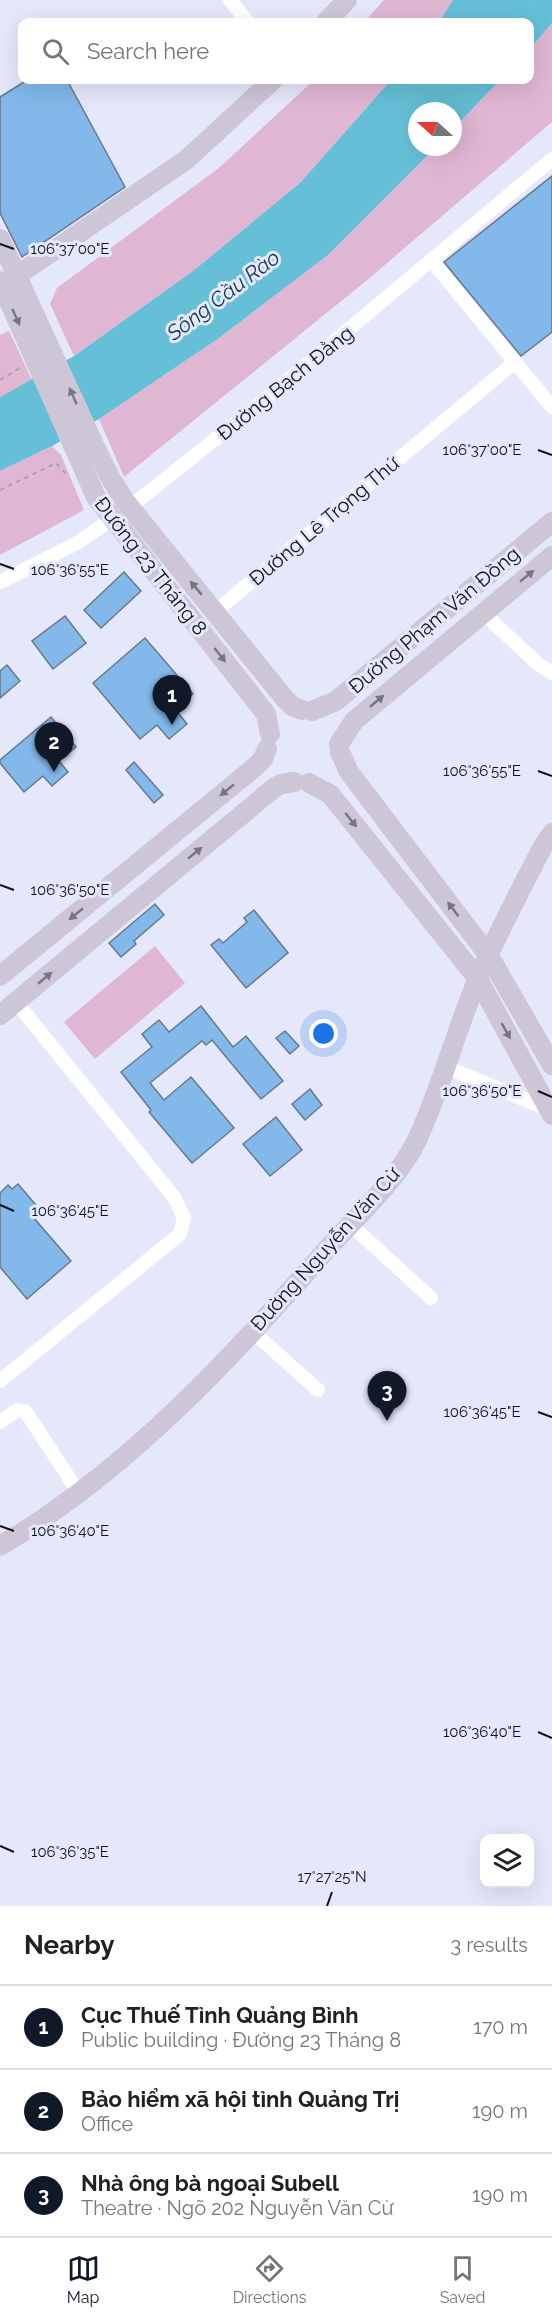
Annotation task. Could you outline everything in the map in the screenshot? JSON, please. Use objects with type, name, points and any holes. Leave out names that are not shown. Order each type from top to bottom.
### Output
[{"type":"street","points":[[230,0],[245,18]]},
{"type":"street","points":[[330,18],[347,0]]},
{"type":"street","points":[[5,282],[186,160],[269,84]]},
{"type":"street","name":"Đường Bạch Đằng","points":[[0,582],[77,543],[130,507],[263,401],[552,159]]},
{"type":"street","points":[[0,239],[5,282],[42,350]]},
{"type":"street","points":[[432,261],[552,407]]},
{"type":"street","name":"Đường 23 Tháng 8","points":[[42,350],[111,479],[130,507],[285,699],[292,706],[307,711]]},
{"type":"street","name":"Đường 23 Tháng 8","points":[[42,350],[76,455],[96,497],[267,714],[269,741]]},
{"type":"street","name":"Đường Lê Trọng Thứ","points":[[216,611],[515,362]]},
{"type":"street","name":"Đường Phạm Văn Đồng","points":[[307,711],[336,700],[552,522]]},
{"type":"street","name":"Đường Phạm Văn Đồng","points":[[340,748],[354,721],[552,556]]},
{"type":"street","points":[[483,613],[552,674]]},
{"type":"street","points":[[0,976],[255,767],[263,759],[269,741],[282,717],[293,712],[307,711],[327,718],[335,727],[340,738],[340,748],[332,770],[324,777],[281,784],[274,788],[0,1015]]},
{"type":"street","points":[[269,741],[275,769],[283,777],[330,794],[478,980],[551,1111]]},
{"type":"street","points":[[340,748],[350,772],[489,956],[552,1065]]},
{"type":"street","name":"Đường Nguyễn Văn Cừ","points":[[0,1546],[80,1493],[152,1434],[252,1331],[399,1169],[416,1140],[489,956],[549,847]]},
{"type":"street","points":[[0,983],[174,1197],[184,1218],[180,1233],[0,1382]]},
{"type":"street","points":[[446,1067],[551,1111]]},
{"type":"street","points":[[350,1224],[431,1298]]},
{"type":"street","points":[[252,1331],[318,1390]]},
{"type":"street","points":[[0,1422],[17,1410],[26,1412],[80,1493]]},
{"type":"path","points":[[0,490],[56,463],[69,478]]},
{"type":"shaded area","points":[[384,0],[453,0],[442,18],[368,18]]},
{"type":"shaded area","points":[[552,23],[552,122],[366,281],[124,477],[99,419],[219,338],[328,255],[427,156],[462,156],[462,120],[496,84],[534,84],[534,44]]},
{"type":"shaded area","points":[[310,84],[387,84],[300,183],[193,271],[74,356],[50,304],[57,288],[220,167]]},
{"type":"shaded area","points":[[9,331],[32,380],[0,397],[0,335]]},
{"type":"shaded area","points":[[52,446],[61,455],[84,510],[0,555],[0,471]]},
{"type":"shaded area","points":[[155,946],[185,983],[95,1059],[64,1022]]},
{"type":"water","points":[[453,0],[552,0],[552,23],[534,44],[534,18],[442,18]]},
{"type":"water","name":"Sông Cầu Rào","points":[[387,84],[496,84],[462,120],[462,102],[408,102],[408,156],[427,156],[328,255],[219,338],[99,419],[52,446],[0,471],[0,397],[74,356],[193,271],[300,183]]},
{"type":"building","points":[[21,84],[69,84],[125,187],[22,257],[0,213],[0,97]]},
{"type":"building","points":[[552,176],[552,332],[521,356],[444,262]]},
{"type":"building","points":[[124,572],[141,591],[101,628],[84,610]]},
{"type":"building","points":[[65,616],[86,643],[53,669],[32,641]]},
{"type":"building","points":[[145,638],[193,694],[175,709],[187,724],[169,739],[157,725],[140,739],[93,683]]},
{"type":"building","points":[[7,665],[20,681],[0,698],[0,671]]},
{"type":"building","points":[[51,717],[76,747],[59,761],[68,772],[52,786],[43,776],[24,792],[0,760]]},
{"type":"building","points":[[134,762],[163,795],[154,803],[126,770]]},
{"type":"building","points":[[155,904],[164,915],[134,941],[136,944],[121,957],[109,943]]},
{"type":"building","points":[[254,910],[288,953],[246,988],[211,945],[219,939],[223,943],[247,922],[244,918]]},
{"type":"building","points":[[201,1006],[233,1047],[246,1036],[283,1081],[261,1099],[212,1040],[206,1045],[202,1041],[150,1083],[164,1100],[191,1077],[234,1128],[192,1163],[149,1112],[151,1110],[121,1072],[152,1047],[142,1034],[159,1020],[169,1032]]},
{"type":"building","points":[[285,1031],[299,1046],[290,1054],[276,1038]]},
{"type":"building","points":[[310,1089],[322,1105],[305,1120],[292,1104]]},
{"type":"building","points":[[276,1117],[302,1150],[270,1176],[243,1144]]},
{"type":"building","points":[[18,1184],[41,1211],[33,1217],[71,1261],[27,1299],[0,1267],[0,1193],[8,1185],[12,1189]]},
{"type":"place","name":"Cục Thuế Tỉnh Quảng Bình","points":[[172,725]]},
{"type":"place","name":"Bảo hiểm xã hội tỉnh Quảng Trị","points":[[54,772]]},
{"type":"place","name":"Nhà ông bà ngoại Subell","points":[[387,1421]]}]
